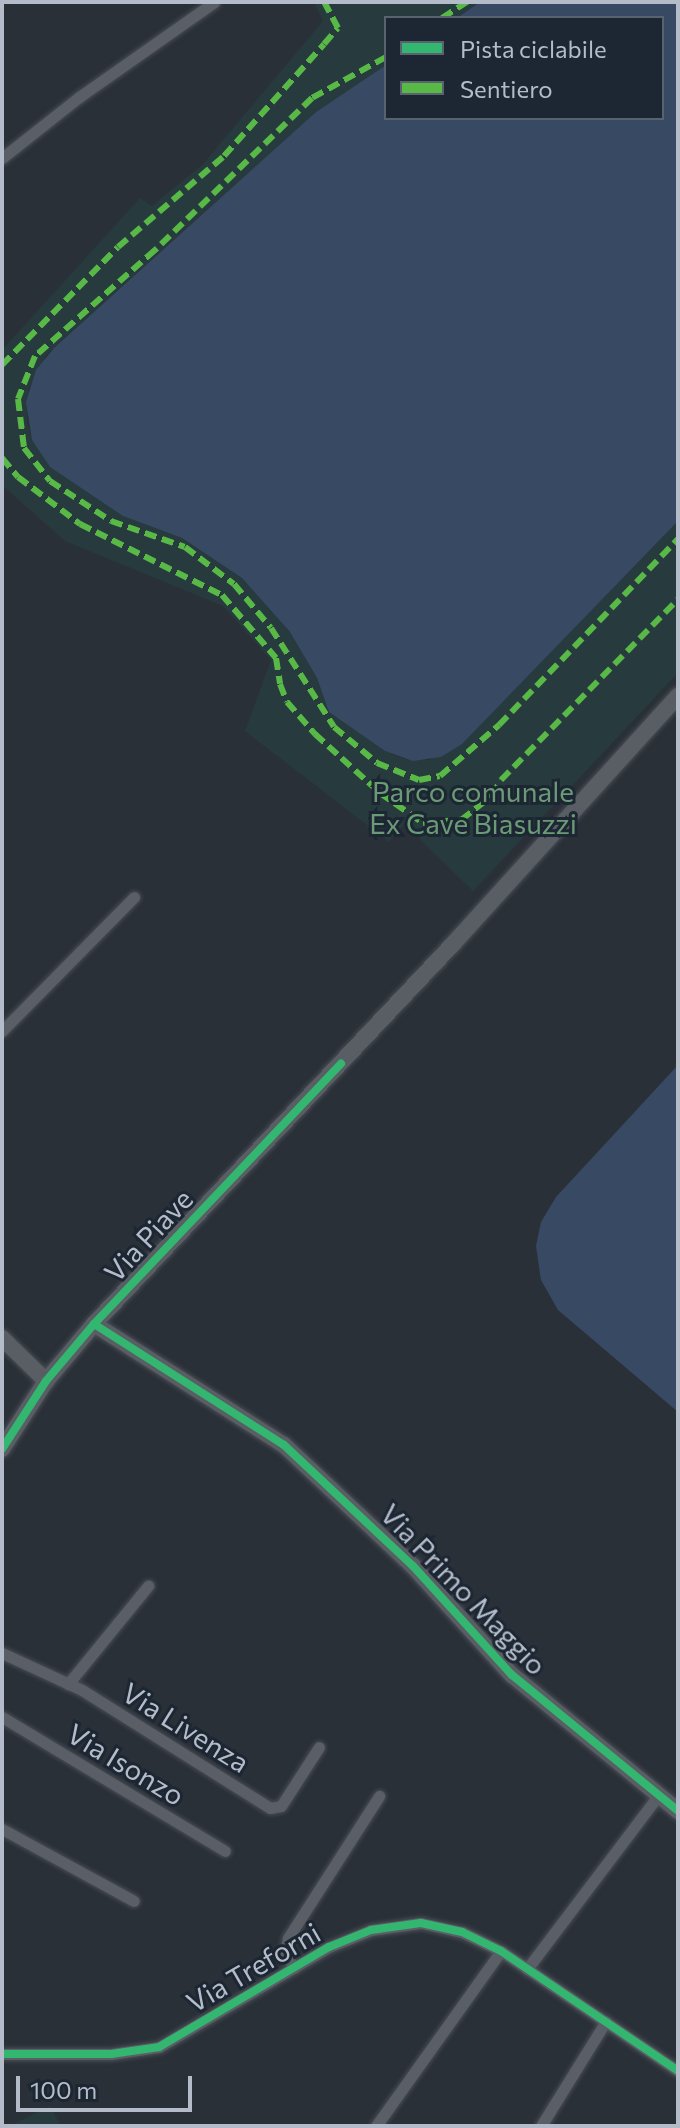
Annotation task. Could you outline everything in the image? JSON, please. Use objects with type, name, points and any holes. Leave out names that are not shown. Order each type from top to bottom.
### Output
[{"type":"main road","name":"Via Piave","points":[[2,1449],[46,1381],[94,1324],[341,1064],[678,696]]},
{"type":"main road","name":"Via Primo Maggio","points":[[94,1324],[284,1445],[413,1566],[512,1675],[678,1811]]},
{"type":"main road","points":[[2,1338],[46,1381]]},
{"type":"street","points":[[2,158],[79,97],[214,2]]},
{"type":"street","points":[[2,1031],[134,897]]},
{"type":"street","points":[[68,1684],[148,1586]]},
{"type":"street","name":"Via Livenza","points":[[2,1653],[68,1684],[270,1808],[281,1806],[319,1747]]},
{"type":"street","name":"Via Isonzo","points":[[2,1717],[225,1851]]},
{"type":"street","points":[[294,1968],[285,1953],[288,1938],[379,1796]]},
{"type":"street","points":[[527,1969],[658,1796]]},
{"type":"street","points":[[2,1829],[134,1901]]},
{"type":"street","name":"Via Treforni","points":[[2,2054],[111,2054],[159,2047],[349,1938],[396,1925],[446,1926],[501,1951],[678,2071]]},
{"type":"street","points":[[376,2126],[501,1951]]},
{"type":"street","points":[[541,2126],[606,2021]]},
{"type":"green space","name":"Parco comunale Ex Cave Biasuzzi","points":[[314,2],[480,2],[460,16],[384,16],[384,66],[316,112],[47,354],[29,388],[27,421],[32,440],[123,516],[182,538],[242,578],[290,632],[317,678],[330,712],[385,751],[404,759],[429,760],[462,744],[678,521],[678,673],[473,891],[404,824],[389,842],[245,731],[271,660],[223,606],[65,541],[2,485],[2,350],[140,198],[152,206],[203,164],[323,21]]},
{"type":"green space","points":[[50,2106],[61,2126],[10,2126]]},
{"type":"water","points":[[480,2],[678,2],[678,521],[462,744],[441,757],[413,761],[385,751],[329,712],[317,678],[290,632],[242,578],[182,538],[123,516],[50,467],[32,440],[26,402],[36,370],[54,348],[316,112],[384,66],[384,120],[664,120],[664,16],[460,16]]},
{"type":"water","points":[[678,1065],[678,1412],[558,1310],[541,1280],[536,1246],[541,1222],[556,1197]]},
{"type":"marked path","points":[[2,365],[118,247],[224,156],[324,44],[338,28],[324,2]]},
{"type":"marked path","points":[[445,16],[467,2]]},
{"type":"marked path","points":[[384,58],[312,98],[155,250],[35,356],[18,399],[24,448],[50,481],[111,521],[185,547],[234,584],[271,628],[334,727],[377,763],[419,780],[440,776],[499,725],[678,539]]},
{"type":"marked path","points":[[2,458],[18,477],[80,524],[222,595],[276,658],[280,684],[287,702],[315,734],[380,793],[423,823],[461,820],[492,796],[501,780],[678,599]]},
{"type":"cycle path","points":[[2,1449],[46,1381],[94,1324],[341,1064]]},
{"type":"cycle path","points":[[94,1324],[284,1445],[413,1566],[512,1675],[678,1811]]},
{"type":"cycle path","points":[[2,2054],[111,2054],[159,2047],[329,1947],[371,1930],[421,1923],[462,1932],[501,1951],[678,2071]]}]
